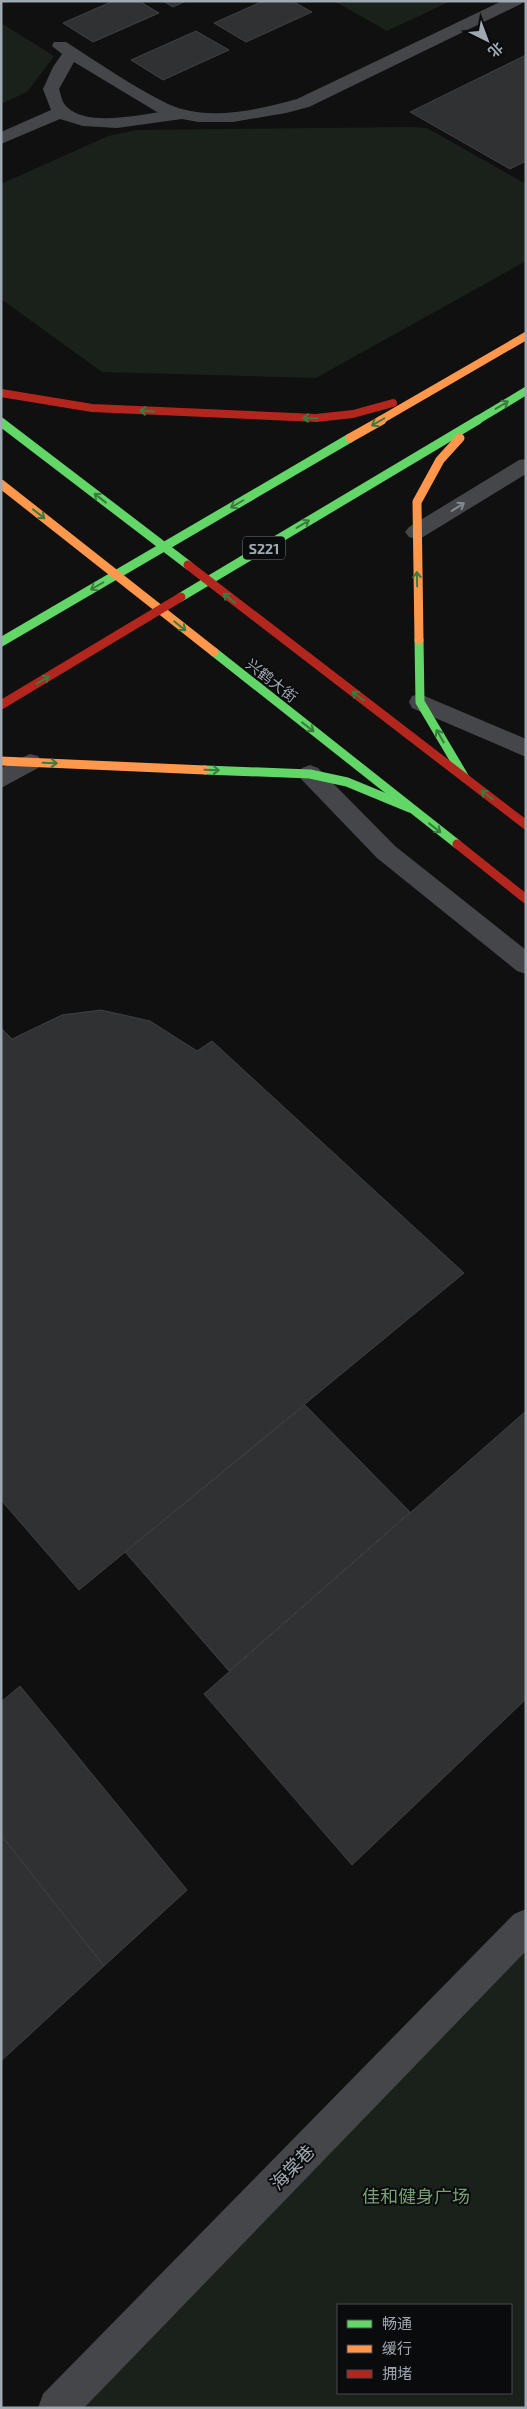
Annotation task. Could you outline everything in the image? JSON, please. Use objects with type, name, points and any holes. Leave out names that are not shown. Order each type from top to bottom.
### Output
[{"type":"main road","points":[[1,642],[526,336]]},
{"type":"main road","name":"S221","points":[[1,705],[526,391]]},
{"type":"main road","points":[[1,392],[92,408],[316,418],[353,414],[426,394]]},
{"type":"main road","points":[[465,778],[420,702],[417,502],[440,460],[477,420]]},
{"type":"main road","points":[[1,422],[526,825]]},
{"type":"main road","name":"兴鹤大街","points":[[1,484],[526,899]]},
{"type":"main road","points":[[1,761],[310,774],[347,782],[410,808]]},
{"type":"street","points":[[180,114],[108,124],[76,119],[61,112],[51,89],[61,67],[66,49],[163,108],[180,114],[228,119],[275,112],[303,103],[516,1]]},
{"type":"street","points":[[1,139],[61,112]]},
{"type":"street","points":[[416,532],[526,465]]},
{"type":"street","points":[[420,702],[526,749]]},
{"type":"street","points":[[1,780],[30,762]]},
{"type":"street","points":[[310,774],[386,852],[526,964]]},
{"type":"street","name":"海棠巷","points":[[57,2408],[526,1926]]},
{"type":"green space","points":[[334,1],[451,1],[387,31]]},
{"type":"green space","points":[[1,23],[54,56],[27,92],[1,104]]},
{"type":"green space","points":[[427,128],[526,184],[526,261],[316,378],[102,372],[1,299],[1,184],[108,136],[137,130]]},
{"type":"green space","name":"佳和健身广场","points":[[526,1926],[526,2408],[57,2408]]},
{"type":"building","points":[[113,1],[139,1],[159,13],[93,42],[63,23]]},
{"type":"building","points":[[163,1],[186,1],[173,7]]},
{"type":"building","points":[[263,1],[292,1],[312,12],[246,42],[214,23]]},
{"type":"building","points":[[196,31],[229,50],[163,80],[131,60]]},
{"type":"building","points":[[526,55],[526,161],[510,169],[410,112]]},
{"type":"building","points":[[101,1010],[150,1021],[197,1051],[212,1041],[464,1273],[79,1590],[1,1500],[1,1028],[12,1039],[62,1015]]},
{"type":"building","points":[[305,1405],[410,1512],[229,1671],[125,1552]]},
{"type":"building","points":[[526,1411],[526,1699],[352,1865],[204,1694]]},
{"type":"building","points":[[20,1686],[187,1890],[104,1966],[1,1835],[1,1702]]},
{"type":"building","points":[[1,1835],[104,1966],[1,2061]]},
{"type":"traffic: fast","points":[[181,597],[526,391]]},
{"type":"traffic: fast","points":[[1,422],[188,565]]},
{"type":"traffic: fast","points":[[1,642],[350,438]]},
{"type":"traffic: fast","points":[[419,640],[420,702],[465,778]]},
{"type":"traffic: fast","points":[[214,652],[457,844]]},
{"type":"traffic: fast","points":[[205,770],[310,774],[347,782],[410,808]]},
{"type":"traffic: slow","points":[[350,438],[526,336]]},
{"type":"traffic: slow","points":[[419,640],[417,502],[440,460],[460,438]]},
{"type":"traffic: slow","points":[[1,484],[214,652]]},
{"type":"traffic: slow","points":[[1,761],[205,770]]},
{"type":"traffic: jam","points":[[1,393],[92,408],[316,418],[353,414],[393,403]]},
{"type":"traffic: jam","points":[[188,565],[526,825]]},
{"type":"traffic: jam","points":[[1,705],[181,597]]},
{"type":"traffic: jam","points":[[457,844],[526,899]]}]
